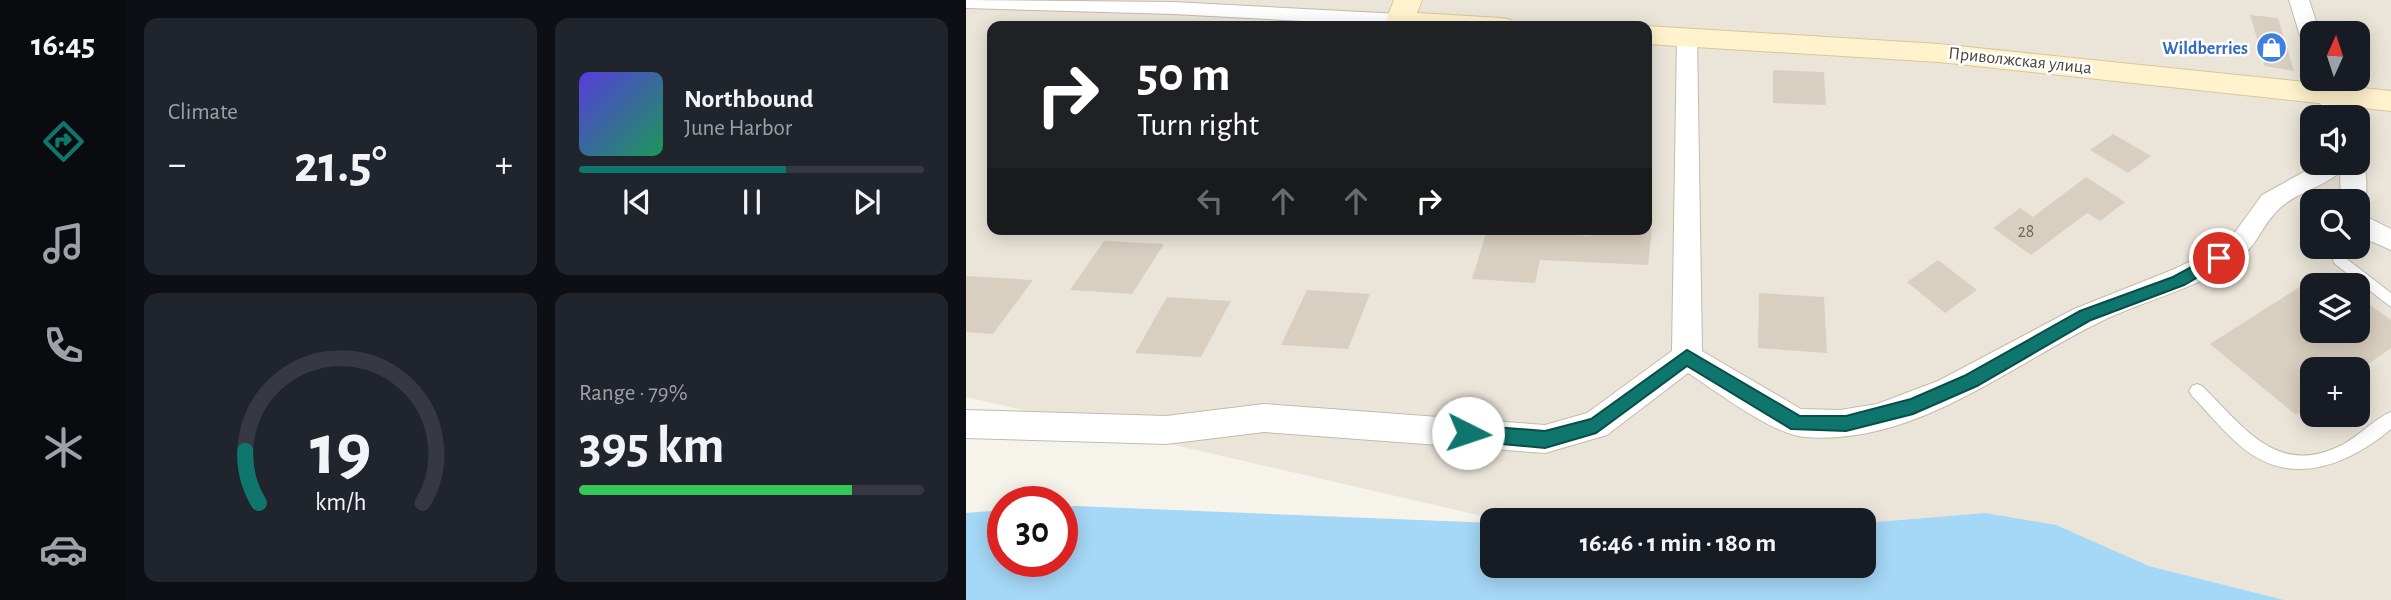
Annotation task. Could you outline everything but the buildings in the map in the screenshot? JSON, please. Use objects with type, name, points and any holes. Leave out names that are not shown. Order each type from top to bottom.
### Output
[{"type":"main road","points":[[1404,10],[1471,21]]},
{"type":"main road","name":"Приволжская улица","points":[[1652,35],[1939,52],[2329,97],[2391,101]]},
{"type":"street","points":[[2299,0],[2306,21]]},
{"type":"street","points":[[966,2],[1173,8],[1404,10]]},
{"type":"street","points":[[1687,37],[1687,357]]},
{"type":"street","points":[[1687,357],[1798,424],[1846,424],[1913,406],[1970,381],[2085,316],[2179,281],[2239,246],[2273,199],[2321,175]]},
{"type":"street","points":[[2370,231],[2391,240]]},
{"type":"street","points":[[966,424],[1166,430],[1264,418],[1545,439],[1596,425],[1687,357]]},
{"type":"lane","points":[[2340,259],[2391,300]]},
{"type":"lane","points":[[2197,391],[2260,451],[2291,463],[2324,461],[2370,438],[2391,419]]},
{"type":"shaded area","points":[[966,0],[2391,0],[2391,600],[2284,600],[2149,566],[2056,526],[1985,513],[1876,522],[1876,508],[1480,508],[1480,515],[966,397]]},
{"type":"water","points":[[1078,506],[1480,522],[1480,578],[1876,578],[1876,522],[1985,513],[2056,525],[2149,566],[2284,600],[966,600],[966,513],[987,511],[987,577],[1078,577]]},
{"type":"place","name":"Wildberries","points":[[2271,48]]},
{"type":"route","points":[[1468,433],[1545,439],[1596,425],[1687,357],[1798,424],[1846,424],[1913,406],[1970,381],[2085,316],[2179,281],[2219,258]]}]
